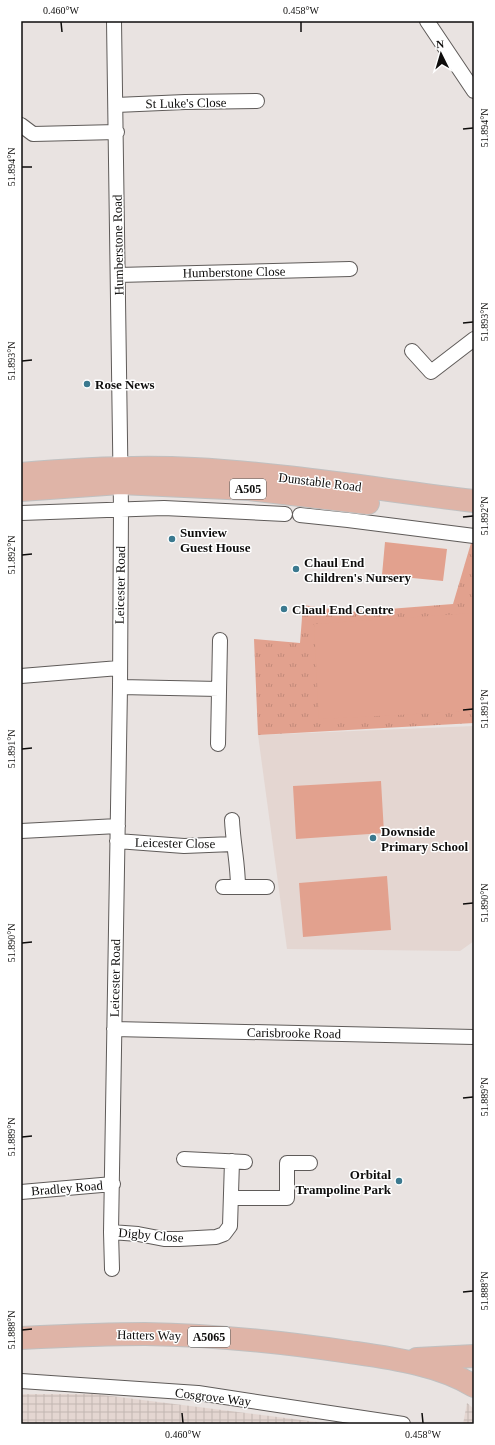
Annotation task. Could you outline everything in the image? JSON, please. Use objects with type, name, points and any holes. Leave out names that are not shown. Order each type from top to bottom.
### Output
[{"type":"main road","name":"Dunstable Road","points":[[21,490],[120,476],[194,469],[253,474],[474,501]]},
{"type":"main road","name":"Dunstable Road","points":[[21,474],[120,476],[249,489],[474,515]]},
{"type":"main road","name":"Hatters Way","points":[[21,1338],[143,1334],[240,1339],[311,1346],[396,1359],[430,1368],[464,1380],[474,1386]]},
{"type":"main road","name":"Hatters Way","points":[[396,1359],[432,1359],[474,1356]]},
{"type":"street","name":"Humberstone Road","points":[[114,21],[117,132],[120,476]]},
{"type":"street","points":[[427,21],[474,91]]},
{"type":"street","name":"St Luke's Close","points":[[116,105],[257,101]]},
{"type":"street","points":[[21,124],[34,134],[117,132]]},
{"type":"street","name":"Humberstone Close","points":[[118,275],[350,269]]},
{"type":"street","points":[[412,351],[431,372],[474,338]]},
{"type":"street","name":"Leicester Road","points":[[112,1269],[111,1232],[113,1184],[120,687],[120,476]]},
{"type":"street","points":[[21,513],[164,508],[285,514]]},
{"type":"street","points":[[300,515],[474,536]]},
{"type":"street","points":[[218,744],[220,640]]},
{"type":"street","points":[[21,676],[119,668]]},
{"type":"street","points":[[120,687],[219,689]]},
{"type":"street","name":"Leicester Close","points":[[232,820],[238,870],[238,887]]},
{"type":"street","points":[[21,831],[118,826]]},
{"type":"street","name":"Leicester Close","points":[[117,841],[184,846],[234,844]]},
{"type":"street","points":[[223,887],[267,887]]},
{"type":"street","name":"Carisbrooke Road","points":[[114,1029],[474,1037]]},
{"type":"street","name":"Digby Close","points":[[111,1232],[138,1234],[164,1239],[216,1237],[224,1234],[230,1226],[232,1198],[239,1161],[184,1159]]},
{"type":"street","points":[[232,1198],[287,1198],[287,1163],[310,1163]]},
{"type":"street","name":"Bradley Road","points":[[21,1192],[113,1184]]},
{"type":"street","name":"Cosgrove Way","points":[[21,1381],[198,1393],[403,1424]]},
{"type":"shaded area","name":"Downside Primary School","points":[[474,726],[474,941],[460,951],[287,949],[258,735]]},
{"type":"shaded area","points":[[21,1394],[95,1394],[333,1424],[21,1424]]},
{"type":"shaded area","points":[[467,1403],[474,1409],[474,1424],[463,1424]]},
{"type":"green space","points":[[385,542],[447,549],[443,581],[382,575]]},
{"type":"green space","points":[[471,543],[474,543],[474,723],[258,735],[254,639],[300,643],[303,605],[350,612],[453,604]]},
{"type":"green space","points":[[474,613],[474,711],[319,719],[314,624]]},
{"type":"green space","points":[[381,781],[384,833],[296,839],[293,786]]},
{"type":"green space","points":[[387,876],[391,930],[303,937],[299,883]]},
{"type":"place","name":"Rose News","points":[[87,384]]},
{"type":"place","name":"Sunview Guest House","points":[[172,539]]},
{"type":"place","name":"Chaul End Children's Nursery","points":[[296,569]]},
{"type":"place","name":"Chaul End Centre","points":[[284,609]]},
{"type":"place","name":"Downside Primary School","points":[[373,838]]},
{"type":"place","name":"Orbital Trampoline Park","points":[[399,1181]]}]
